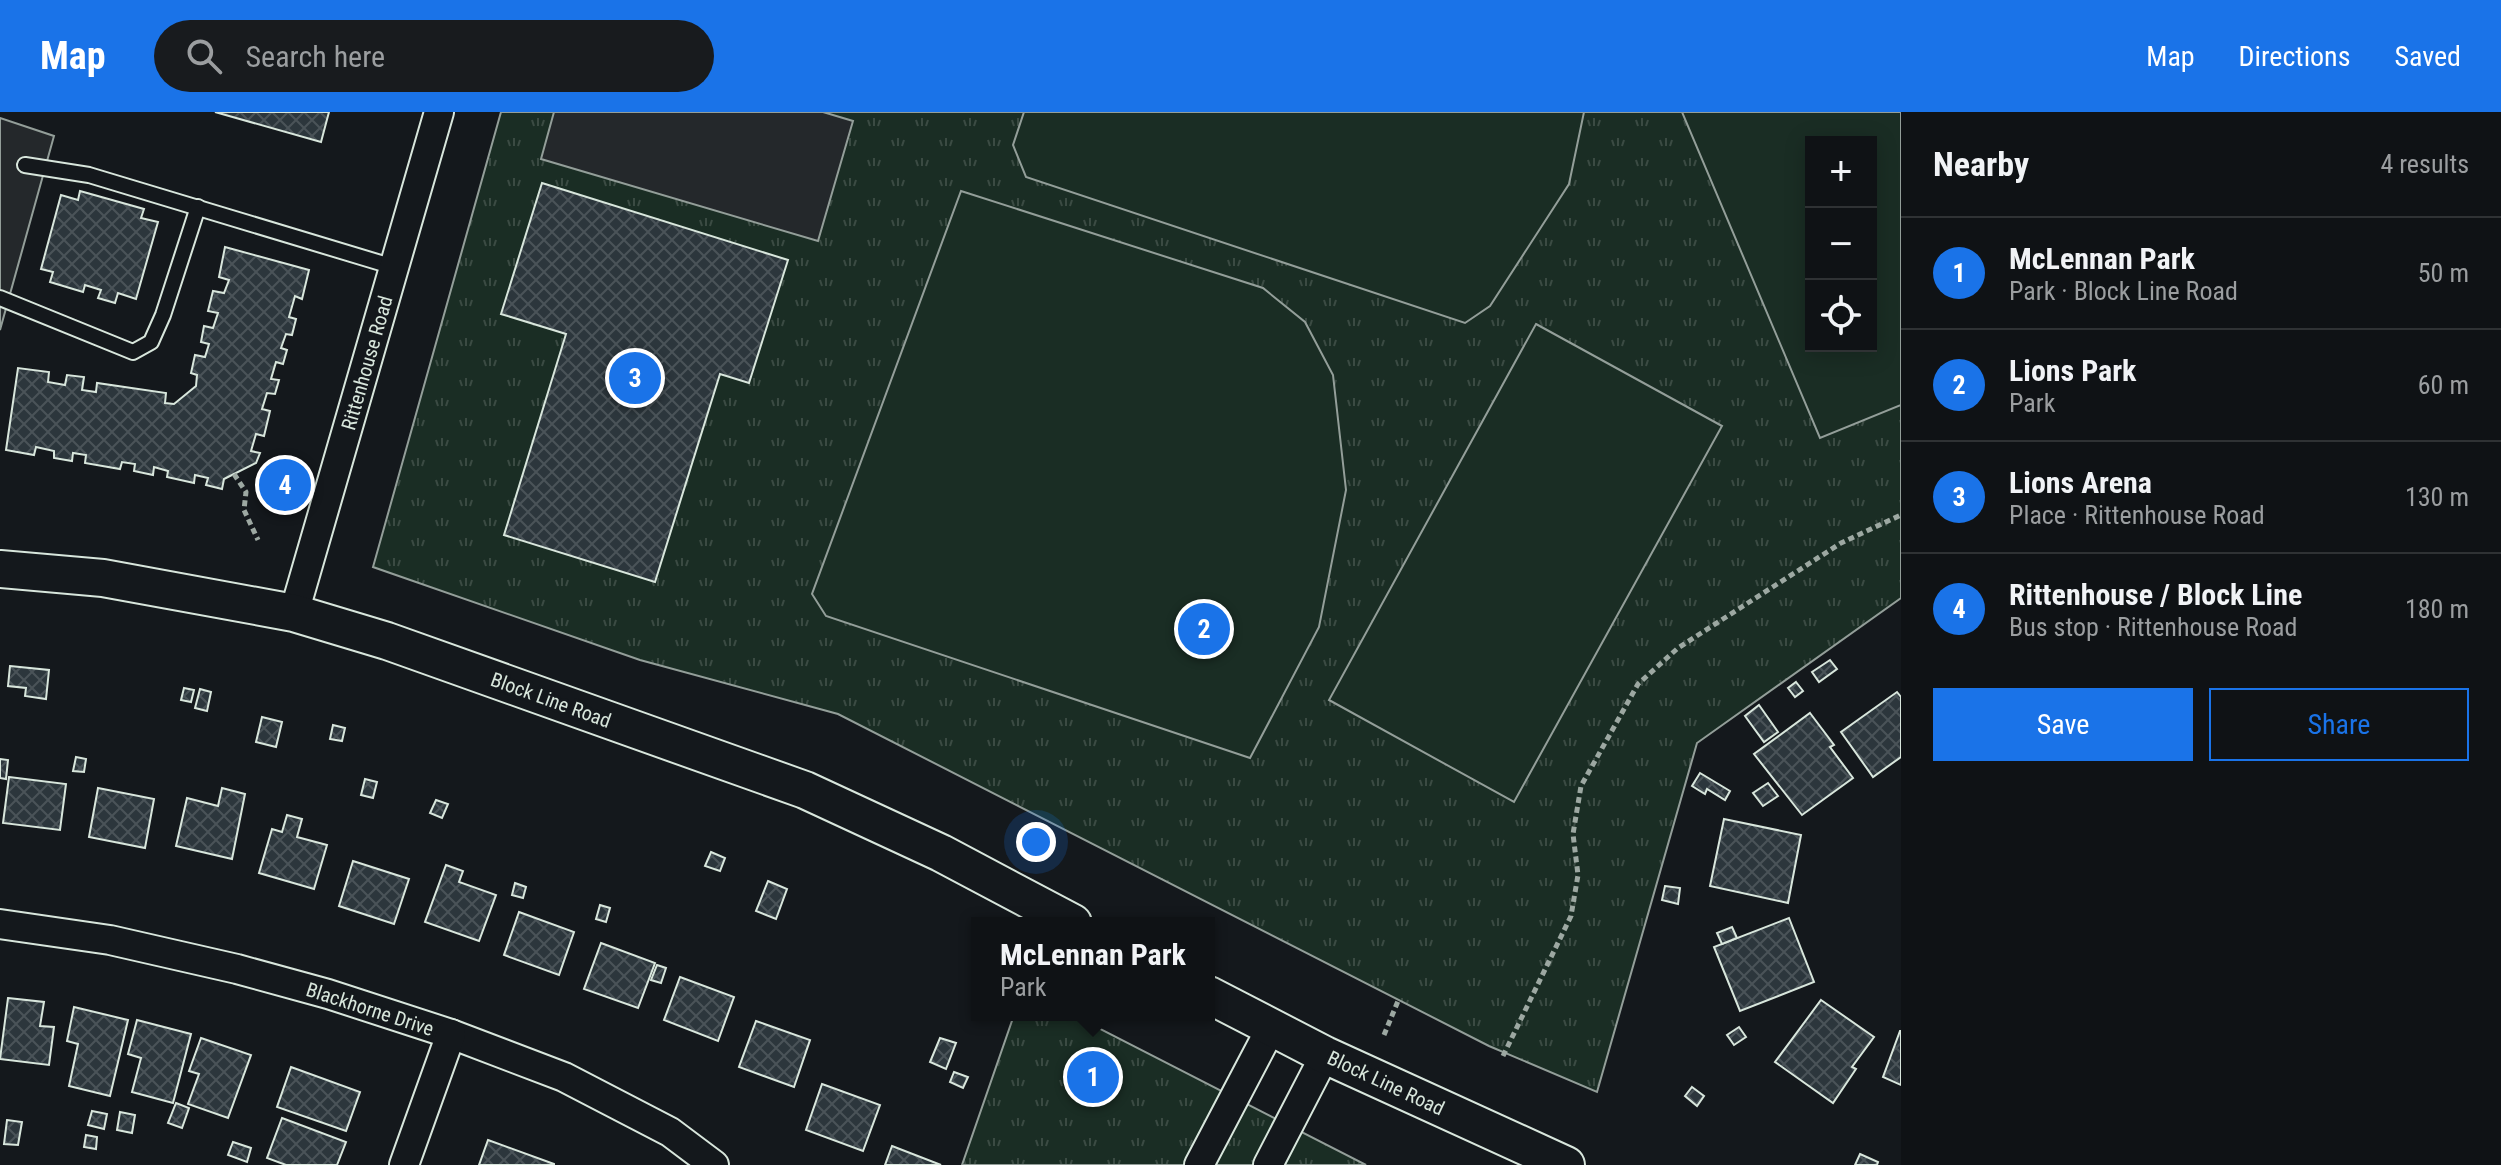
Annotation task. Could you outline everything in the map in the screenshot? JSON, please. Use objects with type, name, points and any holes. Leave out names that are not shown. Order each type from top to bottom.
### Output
[{"type":"street","name":"Rittenhouse Road","points":[[294,613],[439,112]]},
{"type":"street","name":"Block Line Road","points":[[0,569],[103,578],[294,613],[387,641],[805,790],[941,853],[1062,917]]},
{"type":"street","name":"Blackhorne Drive","points":[[0,924],[110,940],[237,969],[328,994],[451,1034],[564,1077],[670,1132],[714,1165]]},
{"type":"street","name":"Block Line Road","points":[[1215,998],[1325,1055],[1566,1165]]},
{"type":"street","points":[[1199,1165],[1271,1028]]},
{"type":"street","points":[[404,1165],[451,1034]]},
{"type":"street","points":[[1268,1165],[1325,1055]]},
{"type":"lane","points":[[25,165],[89,175],[394,267]]},
{"type":"lane","points":[[0,298],[133,352],[151,342],[163,315],[198,207]]},
{"type":"path","points":[[234,474],[246,492],[244,510],[258,540]]},
{"type":"path","points":[[1503,1056],[1571,916],[1578,875],[1573,834],[1581,786],[1638,684],[1678,648],[1841,543],[1901,515]]},
{"type":"path","points":[[1384,1035],[1398,1001]]},
{"type":"green space","points":[[501,112],[1901,112],[1901,598],[1697,743],[1597,1092],[1489,1046],[838,714],[640,660],[373,567]]},
{"type":"green space","points":[[1024,112],[1584,112],[1569,184],[1490,306],[1465,323],[1026,177],[1013,145]]},
{"type":"green space","points":[[1682,112],[1901,112],[1901,405],[1820,438]]},
{"type":"green space","points":[[961,191],[1263,288],[1305,322],[1333,375],[1346,490],[1319,627],[1250,758],[826,616],[812,594]]},
{"type":"green space","points":[[1536,324],[1722,426],[1514,802],[1329,700]]},
{"type":"green space","points":[[1012,1021],[1085,1021],[1366,1165],[962,1165]]},
{"type":"shaded area","points":[[554,112],[823,112],[853,121],[818,241],[541,159]]},
{"type":"shaded area","points":[[0,118],[54,136],[0,330]]},
{"type":"building","points":[[215,112],[329,112],[321,142]]},
{"type":"building","points":[[542,183],[788,260],[749,383],[720,374],[655,582],[504,535],[566,334],[501,314]]},
{"type":"building","points":[[80,191],[144,209],[141,218],[158,222],[136,299],[118,293],[115,303],[98,298],[101,290],[85,285],[83,292],[50,282],[53,272],[41,269],[61,195],[78,200]]},
{"type":"building","points":[[225,247],[309,270],[302,299],[295,296],[289,317],[296,319],[292,335],[286,334],[281,348],[287,350],[283,364],[276,362],[271,379],[279,380],[275,394],[267,393],[262,409],[270,411],[264,436],[256,434],[251,451],[260,453],[256,463],[224,479],[222,489],[206,485],[208,478],[195,475],[194,483],[167,477],[168,471],[154,467],[153,475],[134,471],[135,464],[122,462],[120,469],[85,463],[86,455],[73,453],[72,461],[54,458],[54,451],[36,447],[34,455],[6,450],[18,368],[49,372],[48,382],[65,385],[67,375],[84,377],[82,390],[96,392],[97,383],[166,393],[165,403],[174,404],[196,386],[197,375],[191,373],[195,355],[205,357],[209,344],[201,342],[204,326],[213,328],[218,313],[208,311],[213,291],[224,293],[229,280],[219,277]]},
{"type":"building","points":[[1830,660],[1837,669],[1819,682],[1812,672]]},
{"type":"building","points":[[10,666],[49,670],[46,699],[25,696],[26,688],[8,686]]},
{"type":"building","points":[[1796,682],[1803,691],[1795,697],[1788,688]]},
{"type":"building","points":[[184,688],[194,690],[191,702],[181,700]]},
{"type":"building","points":[[200,689],[211,692],[207,711],[195,708]]},
{"type":"building","points":[[1897,692],[1901,697],[1901,757],[1873,777],[1841,732]]},
{"type":"building","points":[[1759,705],[1778,732],[1764,742],[1745,716]]},
{"type":"building","points":[[1810,713],[1853,778],[1802,815],[1754,754]]},
{"type":"building","points":[[262,717],[282,722],[276,747],[256,742]]},
{"type":"building","points":[[333,725],[345,728],[342,741],[330,739]]},
{"type":"building","points":[[76,757],[86,759],[84,772],[73,771]]},
{"type":"building","points":[[0,759],[8,760],[6,779],[0,778]]},
{"type":"building","points":[[1700,773],[1730,791],[1725,800],[1707,789],[1705,794],[1692,786]]},
{"type":"building","points":[[9,777],[66,784],[60,830],[3,823]]},
{"type":"building","points":[[365,779],[377,782],[373,798],[361,795]]},
{"type":"building","points":[[1768,783],[1778,796],[1763,806],[1753,793]]},
{"type":"building","points":[[98,788],[154,799],[145,848],[89,837]]},
{"type":"building","points":[[222,788],[245,794],[232,859],[176,846],[187,798],[218,806]]},
{"type":"building","points":[[436,800],[448,804],[442,818],[430,813]]},
{"type":"building","points":[[287,815],[302,819],[297,837],[327,845],[314,889],[259,873],[272,829],[282,832]]},
{"type":"building","points":[[1724,819],[1801,835],[1788,903],[1710,886]]},
{"type":"building","points":[[711,852],[725,858],[720,871],[705,866]]},
{"type":"building","points":[[353,861],[409,879],[394,924],[339,906]]},
{"type":"building","points":[[446,865],[463,871],[459,882],[496,895],[479,941],[425,922]]},
{"type":"building","points":[[768,881],[787,889],[776,919],[756,911]]},
{"type":"building","points":[[515,883],[526,887],[523,898],[512,895]]},
{"type":"building","points":[[1665,886],[1680,888],[1678,904],[1662,900]]},
{"type":"building","points":[[600,905],[610,908],[606,922],[596,919]]},
{"type":"building","points":[[519,912],[574,932],[559,975],[504,955]]},
{"type":"building","points":[[1789,918],[1814,982],[1740,1011],[1714,947]]},
{"type":"building","points":[[1732,927],[1737,938],[1722,944],[1717,933]]},
{"type":"building","points":[[601,943],[655,963],[638,1008],[584,989]]},
{"type":"building","points":[[657,965],[666,968],[661,983],[651,980]]},
{"type":"building","points":[[680,977],[734,997],[718,1041],[664,1020]]},
{"type":"building","points":[[8,998],[44,1002],[40,1026],[54,1027],[49,1065],[0,1059]]},
{"type":"building","points":[[1821,1000],[1874,1037],[1852,1067],[1856,1069],[1833,1103],[1775,1062]]},
{"type":"building","points":[[74,1007],[128,1020],[110,1096],[69,1086],[78,1044],[67,1041]]},
{"type":"building","points":[[137,1020],[191,1034],[173,1103],[132,1092],[141,1058],[128,1054]]},
{"type":"building","points":[[756,1021],[810,1040],[794,1087],[739,1067]]},
{"type":"building","points":[[1739,1027],[1746,1037],[1734,1045],[1727,1035]]},
{"type":"building","points":[[1901,1031],[1901,1085],[1883,1077]]},
{"type":"building","points":[[201,1038],[251,1055],[228,1118],[188,1104],[199,1074],[189,1071]]},
{"type":"building","points":[[940,1038],[956,1043],[946,1069],[930,1062]]},
{"type":"building","points":[[291,1067],[360,1092],[346,1131],[277,1107]]},
{"type":"building","points":[[954,1072],[968,1077],[963,1088],[950,1082]]},
{"type":"building","points":[[822,1084],[880,1105],[863,1151],[806,1130]]},
{"type":"building","points":[[1692,1087],[1704,1096],[1697,1106],[1685,1096]]},
{"type":"building","points":[[176,1103],[189,1108],[182,1128],[168,1123]]},
{"type":"building","points":[[92,1111],[107,1114],[104,1129],[88,1125]]},
{"type":"building","points":[[120,1112],[135,1115],[132,1133],[117,1130]]},
{"type":"building","points":[[282,1118],[346,1142],[337,1165],[286,1165],[267,1158]]},
{"type":"building","points":[[7,1120],[22,1122],[18,1145],[4,1144]]},
{"type":"building","points":[[86,1135],[97,1137],[96,1149],[84,1147]]},
{"type":"building","points":[[488,1140],[554,1164],[554,1165],[479,1165]]},
{"type":"building","points":[[233,1142],[251,1148],[247,1162],[228,1155]]},
{"type":"building","points":[[892,1146],[941,1165],[885,1165]]},
{"type":"building","points":[[1860,1154],[1878,1162],[1877,1165],[1855,1165]]},
{"type":"place","name":"Lions Arena","points":[[635,378]]},
{"type":"place","name":"Rittenhouse / Block Line","points":[[285,485]]},
{"type":"place","name":"Lions Park","points":[[1204,629]]},
{"type":"place","name":"McLennan Park","points":[[1093,1077]]}]
